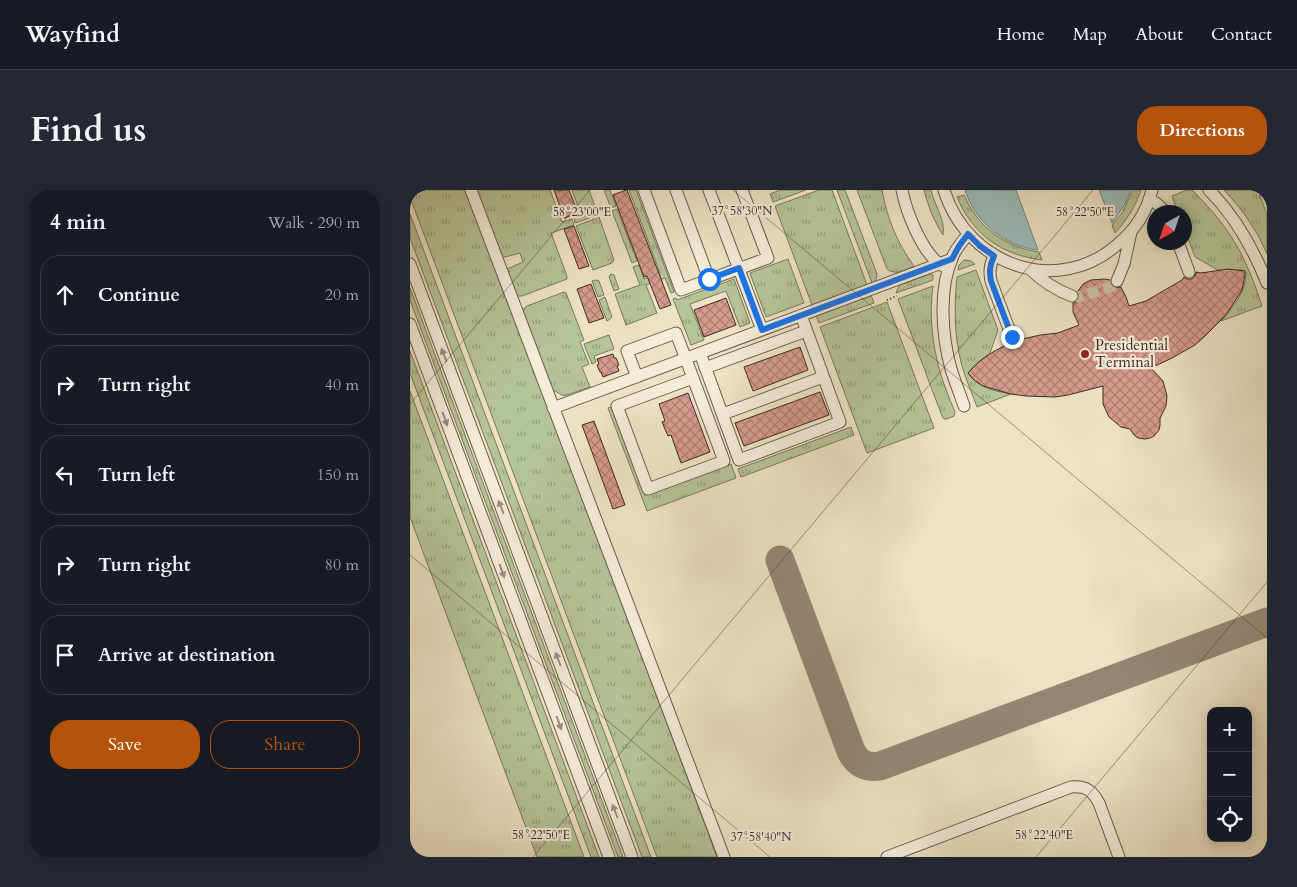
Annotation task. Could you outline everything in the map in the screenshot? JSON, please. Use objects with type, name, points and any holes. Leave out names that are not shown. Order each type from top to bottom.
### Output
[{"type":"street","points":[[471,190],[724,857]]},
{"type":"street","points":[[644,190],[681,290],[768,258],[742,190]]},
{"type":"street","points":[[676,190],[709,279]]},
{"type":"street","points":[[709,190],[762,330]]},
{"type":"street","points":[[902,190],[909,216],[922,242],[946,264]]},
{"type":"street","points":[[944,190],[955,215],[968,234],[994,256],[1030,269],[1058,270],[1086,264],[1106,254],[1131,232],[1143,213],[1151,195]]},
{"type":"street","points":[[1209,190],[1228,210],[1246,236],[1267,283]]},
{"type":"street","points":[[1117,281],[1124,264],[1131,232]]},
{"type":"street","points":[[964,406],[947,350],[943,307],[946,264],[968,234]]},
{"type":"street","points":[[1181,250],[1189,272]]},
{"type":"street","points":[[994,256],[990,263],[989,272],[1012,337]]},
{"type":"street","points":[[410,264],[632,857]]},
{"type":"street","points":[[553,408],[800,315],[946,264]]},
{"type":"street","points":[[1030,269],[1054,288],[1072,296]]},
{"type":"street","points":[[700,353],[739,460],[831,426],[840,422],[800,315]]},
{"type":"street","points":[[410,324],[609,857]]},
{"type":"street","points":[[705,368],[806,331]]},
{"type":"street","points":[[637,376],[627,351],[676,333],[724,461],[648,489],[617,406],[692,378]]},
{"type":"street","points":[[722,414],[824,377]]},
{"type":"street","points":[[888,857],[1071,787],[1080,787],[1087,789],[1095,795],[1119,857]]},
{"type":"path","points":[[887,300],[897,296]]},
{"type":"green space","points":[[410,190],[467,190],[717,857],[657,857],[410,197]]},
{"type":"green space","points":[[475,190],[550,190],[562,222],[572,219],[574,225],[551,233],[567,279],[522,296],[516,296],[507,269],[523,262],[520,253],[501,258]]},
{"type":"green space","points":[[572,190],[589,190],[598,215],[575,223],[574,218],[581,215]]},
{"type":"green space","points":[[604,190],[610,190],[616,206],[611,208]]},
{"type":"green space","points":[[629,190],[636,190],[674,292],[671,293],[665,278],[646,285],[657,313],[626,325],[615,294],[640,285],[633,267],[639,265],[644,279],[660,273]]},
{"type":"green space","points":[[780,190],[806,190],[773,202],[770,194]]},
{"type":"green space","points":[[819,190],[832,190],[867,285],[812,305],[775,206]]},
{"type":"green space","points":[[837,190],[845,190],[877,274],[876,279],[872,283]]},
{"type":"green space","points":[[857,190],[882,190],[894,230],[914,266],[897,272],[887,269]]},
{"type":"green space","points":[[924,190],[931,190],[943,224],[943,235],[927,202]]},
{"type":"green space","points":[[1133,190],[1141,190],[1130,213],[1115,233],[1112,225],[1122,213]]},
{"type":"green space","points":[[1192,190],[1222,223],[1240,252],[1262,306],[1221,321],[1241,293],[1246,273],[1242,270],[1218,270],[1195,257],[1192,249],[1192,205],[1175,205],[1172,196]]},
{"type":"green space","points":[[1224,190],[1258,190],[1267,215],[1267,254],[1249,220]]},
{"type":"green space","points":[[964,195],[977,217],[994,234],[1014,245],[1039,252],[1042,260],[1014,253],[990,241],[971,222],[964,210],[957,197]]},
{"type":"green space","points":[[617,209],[637,261],[632,263],[612,211]]},
{"type":"green space","points":[[410,214],[651,857],[642,857],[410,238]]},
{"type":"green space","points":[[599,217],[614,260],[612,263],[593,270],[576,226]]},
{"type":"green space","points":[[788,259],[804,303],[766,317],[750,273]]},
{"type":"green space","points":[[964,260],[975,264],[958,270],[959,265]]},
{"type":"green space","points":[[976,270],[998,330],[990,353],[974,365],[968,373],[982,385],[993,390],[1011,394],[977,407],[959,355],[955,311],[957,277]]},
{"type":"green space","points":[[611,274],[614,275],[619,289],[614,291],[609,277]]},
{"type":"green space","points":[[930,274],[933,275],[933,280],[896,293],[900,285]]},
{"type":"green space","points":[[734,279],[750,323],[740,327],[726,291],[690,304],[704,340],[691,345],[673,299],[676,298],[677,300]]},
{"type":"green space","points":[[592,281],[599,281],[604,295],[598,297]]},
{"type":"green space","points":[[933,286],[931,317],[935,348],[942,379],[955,412],[954,416],[947,419],[944,419],[942,416],[898,299]]},
{"type":"green space","points":[[410,288],[623,857],[618,857],[410,300]]},
{"type":"green space","points":[[564,292],[584,340],[580,342],[589,364],[582,367],[590,387],[564,396],[551,389],[521,312],[527,306]]},
{"type":"green space","points":[[871,295],[874,303],[819,323],[816,315]]},
{"type":"green space","points":[[605,297],[612,317],[607,321],[599,300]]},
{"type":"green space","points":[[887,302],[934,428],[867,453],[820,327]]},
{"type":"green space","points":[[609,335],[614,349],[594,356],[596,362],[592,364],[584,344]]},
{"type":"green space","points":[[410,351],[599,857],[591,857],[410,373]]},
{"type":"green space","points":[[410,391],[584,857],[537,857],[410,517]]},
{"type":"green space","points":[[611,407],[645,495],[731,464],[736,478],[647,511],[608,408]]},
{"type":"green space","points":[[851,427],[854,435],[741,477],[738,469]]},
{"type":"water","points":[[965,190],[1016,190],[1038,250],[1014,243],[992,230],[976,212]]},
{"type":"water","points":[[1099,190],[1131,190],[1125,204],[1112,223]]},
{"type":"building","points":[[554,190],[569,190],[578,213],[564,218]]},
{"type":"building","points":[[627,190],[671,305],[660,309],[647,276],[644,277],[613,195]]},
{"type":"building","points":[[574,226],[589,266],[579,269],[564,229]]},
{"type":"building","name":"Presidential Terminal","points":[[1228,269],[1245,271],[1245,275],[1242,290],[1226,315],[1195,345],[1151,368],[1163,381],[1167,396],[1166,406],[1160,418],[1159,430],[1150,438],[1138,438],[1130,429],[1121,427],[1109,417],[1103,404],[1103,386],[1055,397],[1026,396],[983,386],[968,373],[980,361],[1004,346],[1007,342],[1014,344],[1018,341],[1019,337],[1023,339],[1058,333],[1079,325],[1073,312],[1073,303],[1077,302],[1079,298],[1078,291],[1083,284],[1091,280],[1110,280],[1114,288],[1121,287],[1129,306],[1146,301],[1184,277],[1192,279],[1196,272]]},
{"type":"building","points":[[591,284],[604,318],[589,323],[577,289]]},
{"type":"building","points":[[726,298],[736,325],[704,337],[694,310]]},
{"type":"building","points":[[800,347],[808,370],[753,391],[744,367]]},
{"type":"building","points":[[613,354],[619,365],[617,366],[619,371],[603,377],[597,365],[599,364],[597,359]]},
{"type":"building","points":[[820,392],[829,415],[744,446],[735,423]]},
{"type":"building","points":[[688,393],[710,452],[681,463],[671,435],[668,436],[662,422],[665,421],[659,404]]},
{"type":"building","points":[[594,421],[625,505],[613,509],[582,425]]},
{"type":"taxiway","points":[[780,560],[851,751],[859,762],[870,766],[880,766],[1267,622]]},
{"type":"tunnel","points":[[1072,296],[1079,297],[1110,287],[1117,281]]},
{"type":"place","name":"Presidential Terminal","points":[[1085,354]]},
{"type":"route","points":[[709,279],[739,268],[762,330],[952,259],[968,234],[994,256],[990,263],[989,272],[1012,337]]}]
